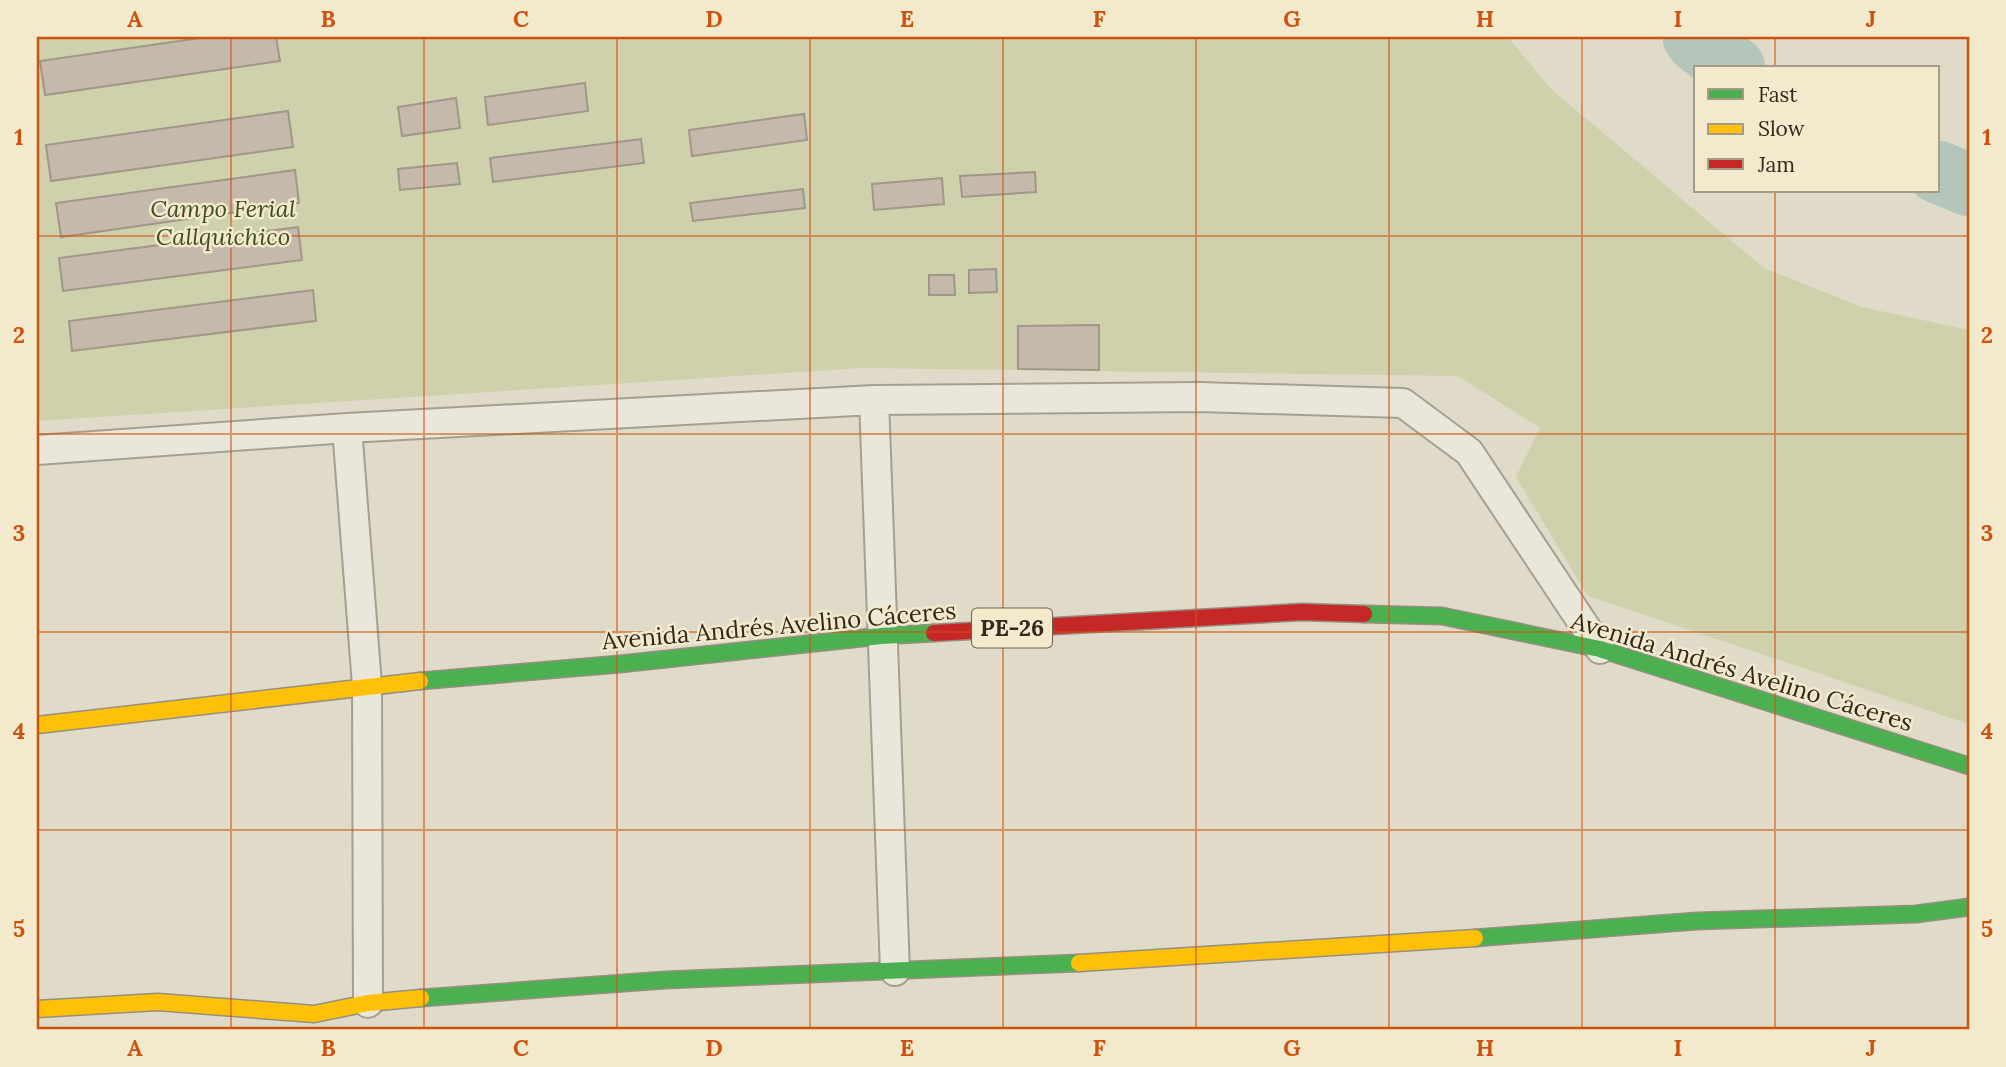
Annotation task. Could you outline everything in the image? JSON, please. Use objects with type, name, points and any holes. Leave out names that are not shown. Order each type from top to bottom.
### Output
[{"type":"main road","name":"Avenida Andrés Avelino Cáceres","points":[[37,725],[367,685],[620,664],[881,636],[1302,612],[1442,616],[1600,649],[1969,766]]},
{"type":"main road","points":[[37,1009],[158,1002],[314,1014],[369,1003],[524,989],[1353,947],[1697,920],[1916,914],[1969,907]]},
{"type":"street","points":[[37,450],[347,428],[874,400],[1199,397],[1403,403],[1469,452],[1600,649]]},
{"type":"street","points":[[874,400],[895,971]]},
{"type":"street","points":[[347,428],[367,685],[369,1003]]},
{"type":"green space","name":"Campo Ferial Callquichico","points":[[37,37],[1508,37],[1552,90],[1764,268],[1862,307],[1969,330],[1969,724],[1588,596],[1516,477],[1540,428],[1458,376],[863,368],[37,421]]},
{"type":"building","points":[[207,37],[276,37],[280,61],[45,95],[40,61]]},
{"type":"building","points":[[585,83],[588,111],[488,125],[485,97]]},
{"type":"building","points":[[456,98],[460,128],[402,136],[398,107]]},
{"type":"building","points":[[288,111],[293,147],[51,181],[46,145]]},
{"type":"building","points":[[804,114],[807,140],[692,156],[689,130]]},
{"type":"building","points":[[641,139],[644,163],[493,182],[490,158]]},
{"type":"building","points":[[457,163],[460,184],[400,190],[398,169]]},
{"type":"building","points":[[295,170],[299,203],[61,237],[56,203]]},
{"type":"building","points":[[1035,172],[1036,192],[962,197],[960,176]]},
{"type":"building","points":[[942,178],[944,204],[874,210],[872,184]]},
{"type":"building","points":[[803,189],[805,208],[693,221],[690,203]]},
{"type":"building","points":[[298,227],[302,260],[63,291],[59,258]]},
{"type":"building","points":[[996,269],[997,292],[969,293],[969,270]]},
{"type":"building","points":[[929,275],[954,275],[955,295],[929,295]]},
{"type":"building","points":[[313,290],[316,321],[72,351],[69,321]]},
{"type":"building","points":[[1099,325],[1099,370],[1018,369],[1018,326]]},
{"type":"waterway","points":[[1694,37],[1731,66]]},
{"type":"waterway","points":[[1940,173],[1969,185]]},
{"type":"traffic: fast","points":[[1364,614],[1442,616],[1600,649],[1969,766]]},
{"type":"traffic: fast","points":[[420,681],[934,633]]},
{"type":"traffic: fast","points":[[1475,938],[1697,921],[1916,914],[1969,907]]},
{"type":"traffic: fast","points":[[421,998],[665,980],[1079,963]]},
{"type":"traffic: slow","points":[[37,725],[420,681]]},
{"type":"traffic: slow","points":[[1079,963],[1475,938]]},
{"type":"traffic: slow","points":[[37,1009],[158,1002],[314,1014],[368,1003],[421,998]]},
{"type":"traffic: jam","points":[[934,633],[1302,612],[1364,614]]}]
